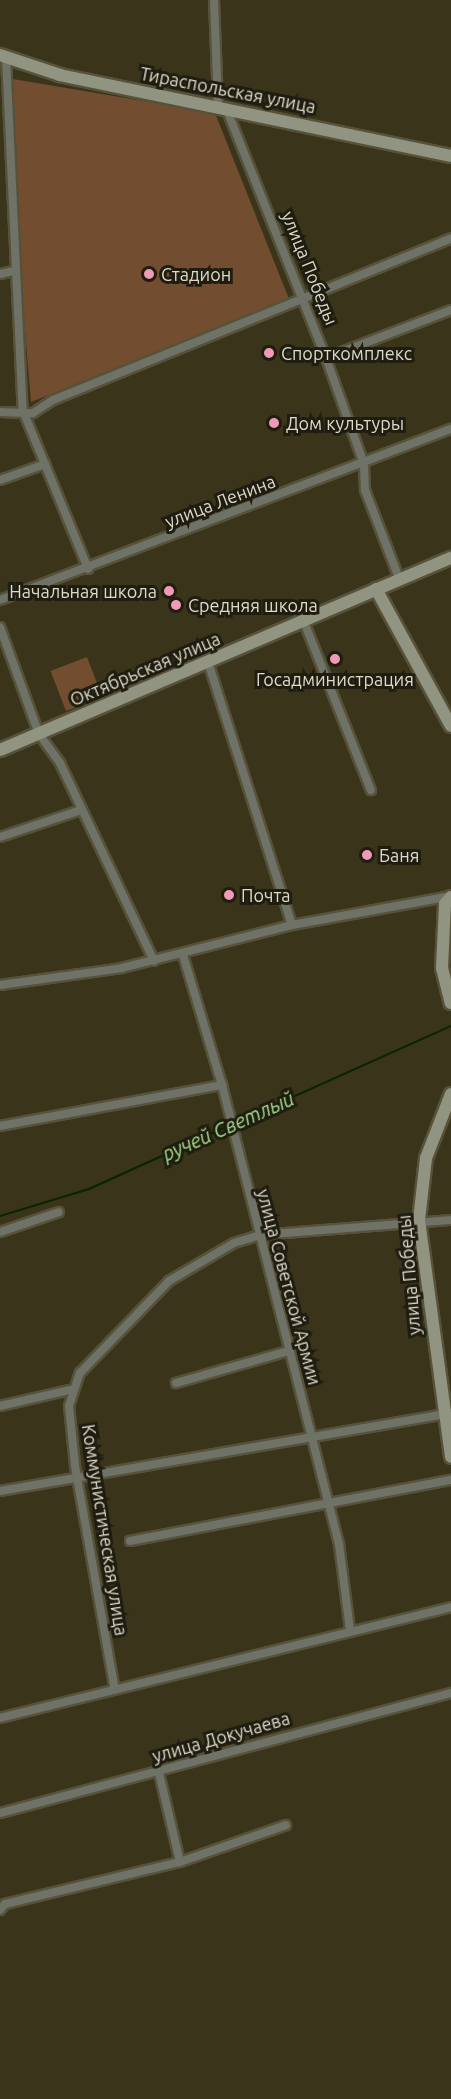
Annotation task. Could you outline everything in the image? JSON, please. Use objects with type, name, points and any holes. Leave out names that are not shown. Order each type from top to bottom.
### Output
[{"type":"street","name":"улица Победы","points":[[214,0],[222,106],[326,358],[364,464],[365,490],[399,578]]},
{"type":"street","name":"Тираспольская улица","points":[[3,56],[60,75],[222,106],[451,156]]},
{"type":"street","points":[[3,56],[13,271],[23,411],[88,569]]},
{"type":"street","points":[[0,196],[11,195]]},
{"type":"street","points":[[0,412],[33,413],[53,400],[451,238]]},
{"type":"street","points":[[0,274],[13,271]]},
{"type":"street","points":[[326,358],[451,310]]},
{"type":"street","name":"улица Ленина","points":[[0,600],[88,569],[451,429]]},
{"type":"street","points":[[0,480],[45,464]]},
{"type":"street","name":"Октябрьская улица","points":[[0,750],[304,621],[399,578],[451,558]]},
{"type":"street","points":[[376,589],[451,726]]},
{"type":"street","points":[[304,621],[371,790]]},
{"type":"street","points":[[0,627],[39,734],[81,810],[154,961]]},
{"type":"street","points":[[208,662],[292,925]]},
{"type":"street","points":[[0,837],[81,810]]},
{"type":"street","points":[[0,985],[154,961],[292,925],[451,897]]},
{"type":"street","points":[[451,897],[446,904],[442,968],[451,1003]]},
{"type":"street","name":"улица Советской Армии","points":[[183,955],[222,1085],[311,1435],[326,1505],[339,1544],[350,1630]]},
{"type":"street","points":[[0,1126],[222,1085]]},
{"type":"street","name":"улица Победы","points":[[451,1094],[426,1158],[419,1220],[447,1413],[451,1457]]},
{"type":"street","points":[[0,1232],[59,1212]]},
{"type":"street","points":[[0,1406],[70,1390],[94,1356],[169,1281],[201,1258],[260,1234],[419,1220],[451,1220]]},
{"type":"street","points":[[176,1383],[288,1351]]},
{"type":"street","name":"Коммунистическая улица","points":[[70,1390],[79,1480],[114,1686]]},
{"type":"street","points":[[0,1491],[79,1480],[311,1435],[447,1413]]},
{"type":"street","points":[[130,1541],[451,1480]]},
{"type":"street","points":[[0,1718],[114,1686],[451,1607]]},
{"type":"street","name":"улица Докучаева","points":[[0,1813],[159,1773],[451,1694]]},
{"type":"street","points":[[159,1773],[180,1863]]},
{"type":"street","points":[[2,1905],[180,1863],[286,1825]]},
{"type":"shaded area","points":[[13,79],[215,113],[289,299],[31,402],[18,248]]},
{"type":"shaded area","points":[[87,657],[102,697],[66,711],[51,671]]},
{"type":"waterway","name":"ручей Светлый","points":[[235,1123],[451,1026]]},
{"type":"waterway","name":"ручей Светлый","points":[[0,1216],[89,1189],[230,1125]]},
{"type":"place","name":"Стадион","points":[[149,274]]},
{"type":"place","name":"Спорткомплекс","points":[[269,353]]},
{"type":"place","name":"Дом культуры","points":[[274,423]]},
{"type":"place","name":"Начальная школа","points":[[169,591]]},
{"type":"place","name":"Средняя школа","points":[[176,605]]},
{"type":"place","name":"Госадминистрация","points":[[335,659]]},
{"type":"place","name":"Баня","points":[[367,855]]},
{"type":"place","name":"Почта","points":[[229,895]]}]
